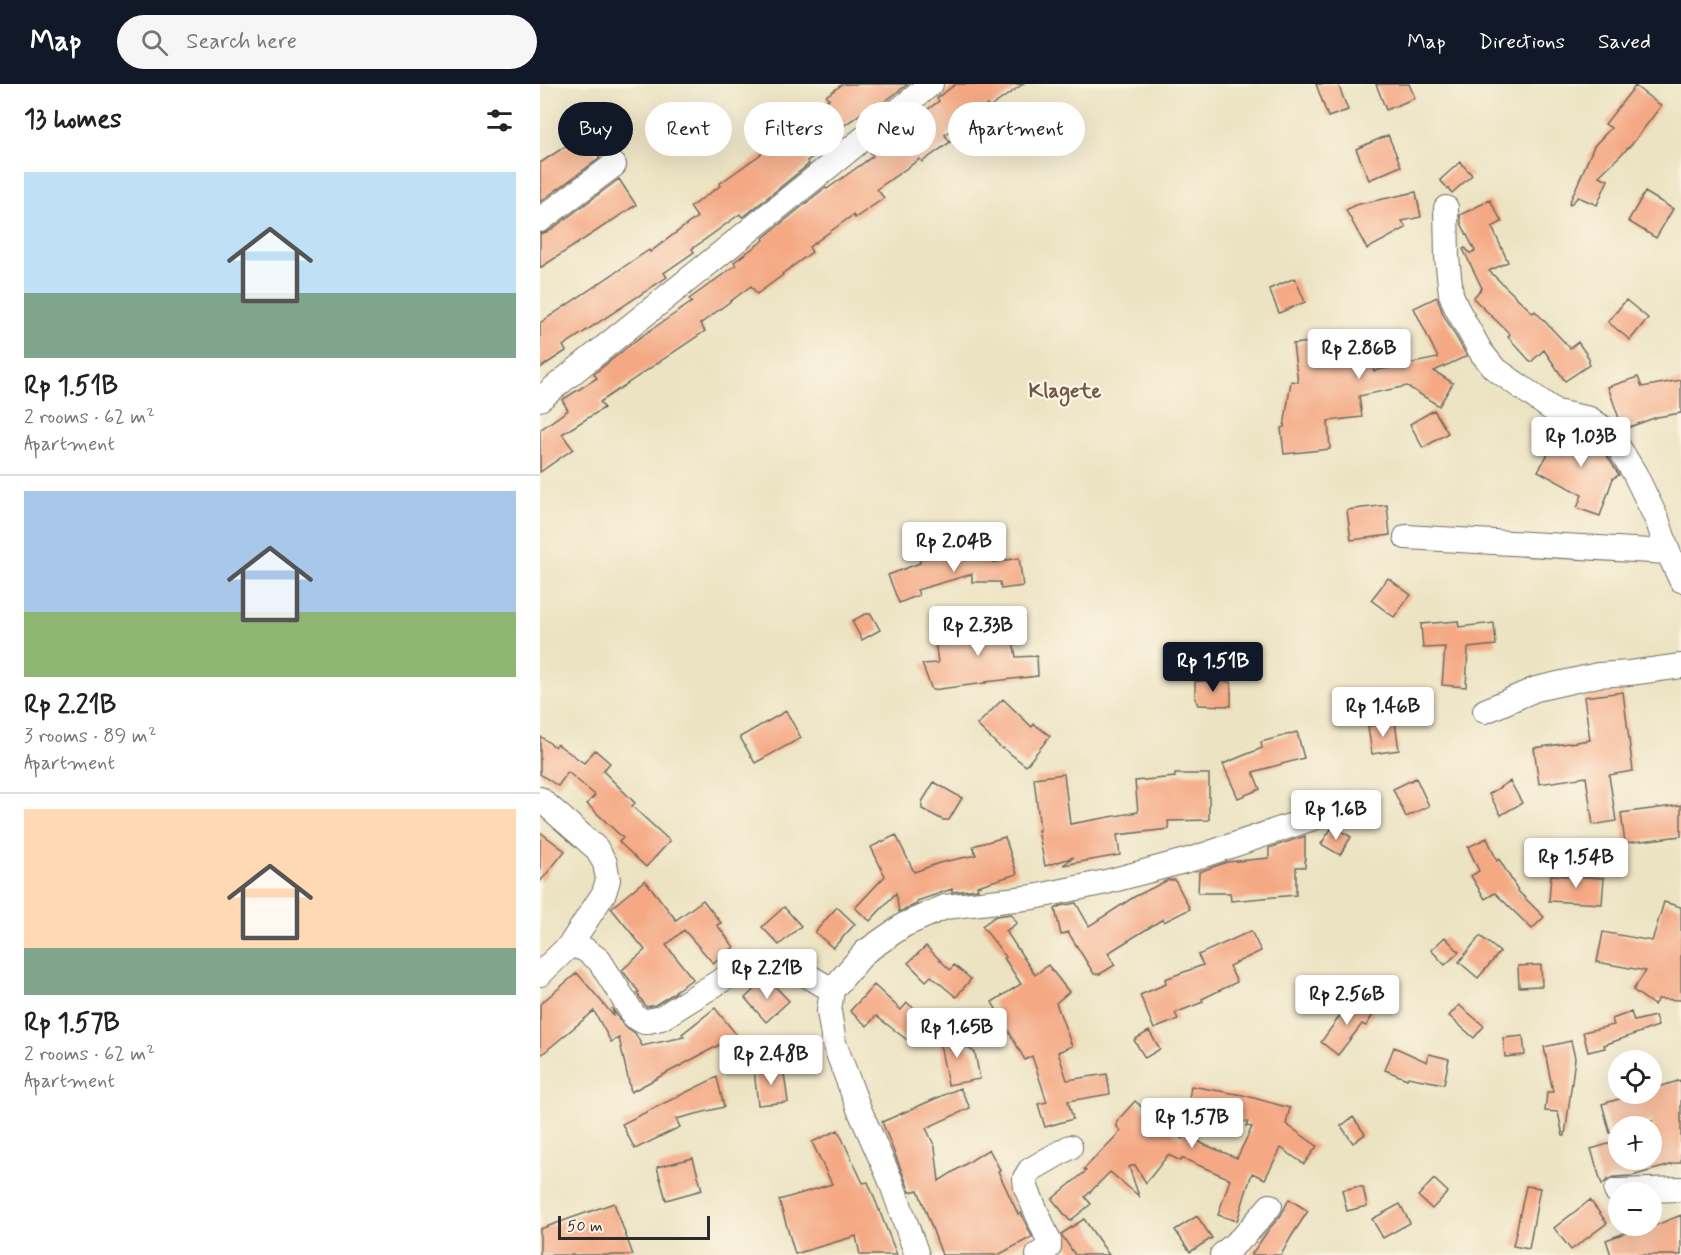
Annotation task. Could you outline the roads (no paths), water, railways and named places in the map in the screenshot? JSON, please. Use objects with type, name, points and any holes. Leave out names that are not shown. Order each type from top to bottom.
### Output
[{"type":"street","points":[[540,399],[931,84]]},
{"type":"street","points":[[540,220],[614,165]]},
{"type":"street","points":[[1446,208],[1447,257],[1451,294],[1481,352],[1494,368],[1556,412],[1590,419],[1610,433],[1635,474],[1658,522],[1681,580]]},
{"type":"street","points":[[1406,537],[1668,552]]},
{"type":"street","points":[[1485,711],[1536,689],[1599,675],[1681,666]]},
{"type":"street","points":[[540,799],[596,848],[605,863],[608,880],[604,893],[551,956]]},
{"type":"street","points":[[916,1255],[890,1179],[859,1109],[834,1043],[828,1011],[832,990],[865,952],[904,925],[945,907],[1034,897],[1106,882],[1192,859],[1334,812]]},
{"type":"street","points":[[551,956],[584,949],[599,960],[634,1017],[644,1022],[661,1018],[730,975],[759,966],[786,966],[832,990]]},
{"type":"street","points":[[1038,1255],[1049,1247],[1049,1241],[1026,1188],[1025,1178],[1030,1170],[1070,1147]]},
{"type":"street","points":[[1662,1190],[1681,1189]]},
{"type":"street","points":[[1222,1255],[1245,1235],[1270,1206]]},
{"type":"district","name":"Klagete","points":[[1065,391]]}]
